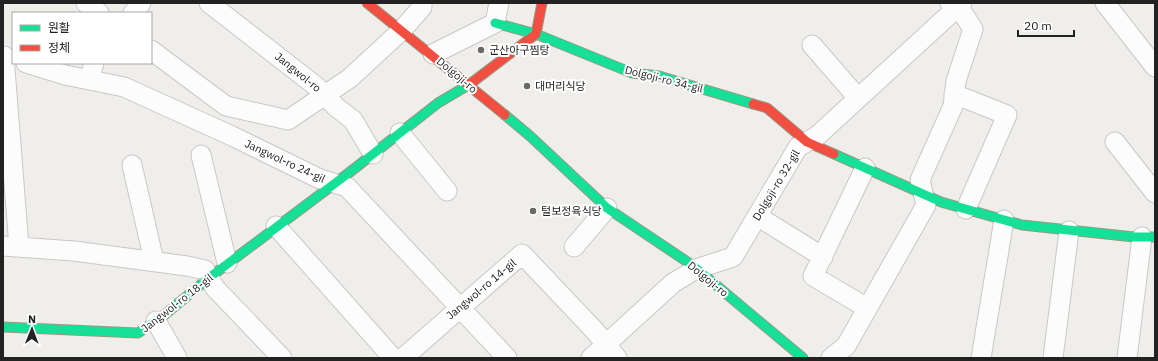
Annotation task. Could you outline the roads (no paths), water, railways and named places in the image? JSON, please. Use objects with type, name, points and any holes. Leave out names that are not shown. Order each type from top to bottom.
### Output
[{"type":"street","points":[[86,3],[98,12]]},
{"type":"street","points":[[134,12],[141,3]]},
{"type":"street","name":"Jangwol-ro","points":[[209,3],[317,87],[353,120],[373,154]]},
{"type":"street","name":"Dolgoji-ro","points":[[367,3],[470,85],[530,136],[607,208],[696,268],[803,358]]},
{"type":"street","points":[[152,51],[226,106],[288,120],[350,78],[402,30],[422,7],[422,3]]},
{"type":"street","points":[[495,23],[499,3]]},
{"type":"street","points":[[470,85],[536,34],[542,3]]},
{"type":"street","points":[[1105,3],[1153,61]]},
{"type":"street","name":"Dolgoji-ro 32-gil","points":[[591,358],[611,352],[673,283],[696,268],[733,257],[798,147],[817,136],[957,4],[973,29],[956,81],[953,106],[920,180],[923,193]]},
{"type":"street","name":"Dolgoji-ro","points":[[432,54],[495,23]]},
{"type":"street","name":"Dolgoji-ro 34-gil","points":[[495,23],[536,34],[632,73],[659,76],[767,108],[807,142],[941,202],[1022,225],[1069,231],[1149,237]]},
{"type":"street","points":[[812,45],[858,98]]},
{"type":"street","points":[[7,57],[6,123],[11,246],[74,251],[154,261],[205,270],[216,288],[282,358]]},
{"type":"street","name":"Jangwol-ro 24-gil","points":[[29,64],[65,75],[91,71],[213,127],[320,179],[347,187],[507,358]]},
{"type":"street","name":"Jangwol-ro 18-gil","points":[[3,327],[138,333],[156,321],[227,263],[373,154],[438,103],[470,85]]},
{"type":"street","points":[[954,94],[1007,115],[966,209]]},
{"type":"street","points":[[213,127],[226,106]]},
{"type":"street","points":[[400,133],[447,190]]},
{"type":"street","points":[[1114,142],[1155,193]]},
{"type":"street","points":[[201,154],[227,263]]},
{"type":"street","points":[[132,165],[154,261]]},
{"type":"street","points":[[865,168],[813,276],[867,308]]},
{"type":"street","points":[[830,358],[846,346],[926,205],[923,193]]},
{"type":"street","points":[[574,247],[607,208]]},
{"type":"street","points":[[757,216],[823,257]]},
{"type":"street","points":[[981,358],[1004,220]]},
{"type":"street","points":[[276,226],[393,358]]},
{"type":"street","points":[[1053,358],[1069,231]]},
{"type":"street","points":[[1127,358],[1149,237]]},
{"type":"street","name":"Jangwol-ro 14-gil","points":[[403,358],[522,254],[595,331],[611,352]]},
{"type":"street","points":[[156,321],[177,358]]},
{"type":"place","name":"군산아구찜탕","points":[[481,50]]},
{"type":"place","name":"대머리식당","points":[[527,86]]},
{"type":"place","name":"털보정육식당","points":[[533,211]]}]
